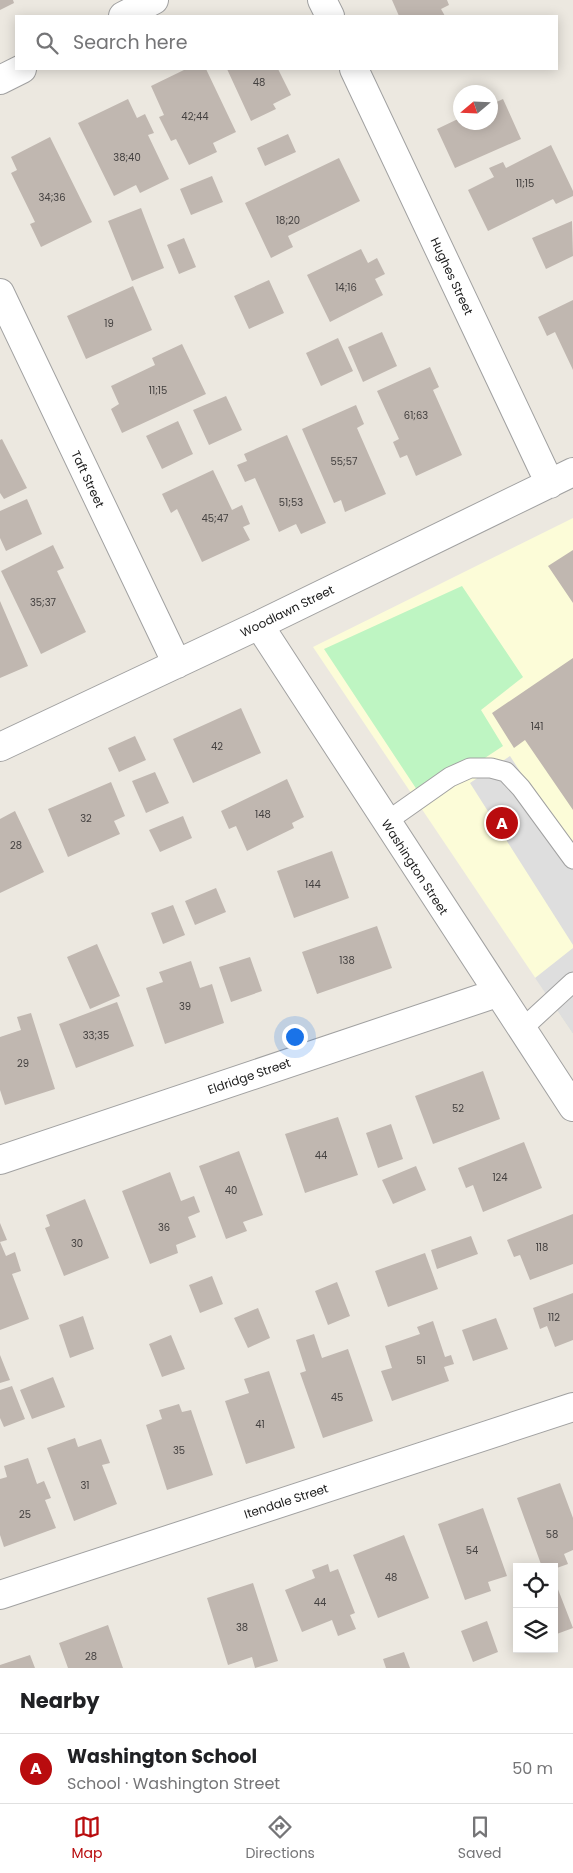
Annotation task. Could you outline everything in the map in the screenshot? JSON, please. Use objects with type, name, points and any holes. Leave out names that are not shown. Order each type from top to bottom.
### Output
[{"type":"street","points":[[125,15],[154,0]]},
{"type":"street","points":[[322,0],[330,15]]},
{"type":"street","points":[[0,80],[20,70]]},
{"type":"street","name":"Hughes Street","points":[[355,70],[562,478]]},
{"type":"street","name":"Taft Street","points":[[0,293],[177,664]]},
{"type":"street","name":"Woodlawn Street","points":[[0,747],[259,625],[562,478]]},
{"type":"street","name":"Washington Street","points":[[259,625],[573,1107]]},
{"type":"street","name":"Eldridge Street","points":[[0,1160],[497,993]]},
{"type":"street","name":"Itendale Street","points":[[0,1595],[573,1407]]},
{"type":"lane","points":[[386,822],[450,777],[470,768],[491,768],[506,772],[521,788],[573,859]]},
{"type":"lane","points":[[522,1029],[573,982]]},
{"type":"shaded area","points":[[573,518],[573,1034],[313,647]]},
{"type":"shaded area","points":[[510,756],[573,853],[573,945],[470,783]]},
{"type":"shaded area","points":[[573,948],[573,1034],[535,978]]},
{"type":"green space","points":[[462,586],[523,677],[481,710],[503,746],[423,799],[324,649]]},
{"type":"building","points":[[0,0],[13,0],[14,3],[0,10]]},
{"type":"building","points":[[392,0],[447,0],[449,5],[441,9],[444,15],[399,15]]},
{"type":"building","points":[[184,70],[206,70],[236,132],[213,143],[217,152],[189,165],[176,139],[171,141],[159,117],[164,115],[151,86]]},
{"type":"building","points":[[227,70],[278,70],[291,95],[273,104],[276,109],[251,121]]},
{"type":"building","points":[[128,99],[137,118],[145,114],[154,133],[148,135],[169,179],[140,193],[136,185],[114,196],[78,123]]},
{"type":"building","points":[[503,99],[521,139],[455,168],[437,129],[453,121],[453,130],[498,130],[498,101]]},
{"type":"building","points":[[288,134],[296,152],[265,166],[257,148]]},
{"type":"building","points":[[50,137],[92,222],[41,247],[30,224],[35,222],[11,173],[17,170],[11,157]]},
{"type":"building","points":[[551,145],[573,191],[573,196],[556,204],[553,199],[488,231],[468,190],[494,177],[489,168],[503,162],[506,168]]},
{"type":"building","points":[[339,158],[360,201],[288,236],[293,247],[271,258],[245,203]]},
{"type":"building","points":[[212,176],[223,202],[191,215],[180,189]]},
{"type":"building","points":[[141,208],[164,268],[132,281],[108,221]]},
{"type":"building","points":[[572,221],[573,256],[546,269],[532,238]]},
{"type":"building","points":[[184,238],[196,267],[179,274],[167,245]]},
{"type":"building","points":[[361,249],[368,263],[377,258],[385,274],[375,279],[383,295],[330,322],[307,275]]},
{"type":"building","points":[[269,280],[284,313],[249,329],[234,296]]},
{"type":"building","points":[[133,286],[152,330],[86,359],[67,316]]},
{"type":"building","points":[[573,300],[573,370],[555,332],[547,336],[538,317]]},
{"type":"building","points":[[382,332],[397,366],[363,382],[348,347]]},
{"type":"building","points":[[338,338],[353,371],[321,386],[306,353]]},
{"type":"building","points":[[182,344],[206,394],[122,433],[111,409],[119,404],[111,386],[155,365],[152,358]]},
{"type":"building","points":[[430,367],[439,387],[433,390],[462,455],[416,476],[407,455],[400,458],[393,442],[399,439],[377,391]]},
{"type":"building","points":[[226,396],[242,430],[209,445],[193,410]]},
{"type":"building","points":[[356,405],[364,424],[357,428],[386,494],[345,512],[341,500],[334,503],[302,429]]},
{"type":"building","points":[[178,421],[193,454],[162,469],[146,436]]},
{"type":"building","points":[[287,435],[326,523],[301,534],[296,524],[279,532],[255,478],[245,482],[237,465],[247,461],[244,454]]},
{"type":"building","points":[[2,439],[27,488],[4,499],[0,493],[0,440]]},
{"type":"building","points":[[213,470],[232,510],[242,505],[250,524],[243,527],[250,540],[202,562],[177,509],[171,513],[162,494]]},
{"type":"building","points":[[27,499],[42,534],[6,551],[0,538],[0,511]]},
{"type":"building","points":[[53,545],[64,568],[57,571],[86,632],[41,654],[1,571]]},
{"type":"building","points":[[573,550],[573,603],[548,566]]},
{"type":"building","points":[[0,601],[28,666],[0,678]]},
{"type":"building","points":[[573,658],[573,810],[525,740],[514,748],[492,713]]},
{"type":"building","points":[[241,708],[261,753],[193,783],[173,739]]},
{"type":"building","points":[[135,736],[146,760],[119,772],[108,748]]},
{"type":"building","points":[[155,772],[169,803],[146,813],[132,781]]},
{"type":"building","points":[[287,779],[304,817],[292,823],[294,828],[247,851],[236,826],[229,829],[221,811]]},
{"type":"building","points":[[111,782],[125,816],[114,821],[120,834],[68,857],[48,809]]},
{"type":"building","points":[[15,811],[44,872],[0,893],[0,819]]},
{"type":"building","points":[[183,816],[192,838],[160,852],[149,830]]},
{"type":"building","points":[[332,851],[349,898],[294,918],[277,871]]},
{"type":"building","points":[[216,888],[226,912],[195,925],[185,901]]},
{"type":"building","points":[[173,905],[185,935],[163,944],[151,913]]},
{"type":"building","points":[[377,926],[392,968],[317,994],[302,952]]},
{"type":"building","points":[[97,944],[120,996],[90,1009],[67,957]]},
{"type":"building","points":[[250,957],[262,991],[231,1002],[219,967]]},
{"type":"building","points":[[191,961],[200,988],[212,984],[224,1023],[165,1044],[146,988],[163,982],[159,972]]},
{"type":"building","points":[[117,1002],[134,1046],[76,1068],[59,1024]]},
{"type":"building","points":[[31,1013],[55,1089],[5,1105],[0,1090],[0,1037],[21,1030],[17,1017]]},
{"type":"building","points":[[483,1071],[500,1119],[433,1144],[415,1096]]},
{"type":"building","points":[[338,1117],[358,1175],[305,1193],[285,1134]]},
{"type":"building","points":[[391,1124],[403,1159],[378,1168],[366,1133]]},
{"type":"building","points":[[524,1142],[542,1188],[483,1212],[473,1185],[466,1188],[458,1168]]},
{"type":"building","points":[[239,1151],[263,1215],[243,1222],[247,1231],[226,1239],[199,1166]]},
{"type":"building","points":[[416,1166],[426,1190],[393,1204],[382,1180]]},
{"type":"building","points":[[170,1172],[181,1201],[194,1196],[200,1212],[188,1217],[196,1237],[176,1245],[178,1253],[150,1264],[122,1191]]},
{"type":"building","points":[[85,1199],[109,1258],[64,1276],[45,1228],[50,1226],[46,1215]]},
{"type":"building","points":[[573,1214],[573,1264],[530,1280],[520,1255],[514,1257],[507,1240]]},
{"type":"building","points":[[0,1223],[7,1240],[0,1242]]},
{"type":"building","points":[[471,1236],[478,1254],[437,1269],[431,1250]]},
{"type":"building","points":[[0,1242],[6,1256],[15,1252],[21,1271],[12,1274],[29,1319],[0,1330]]},
{"type":"building","points":[[425,1253],[438,1289],[388,1307],[375,1271]]},
{"type":"building","points":[[212,1276],[223,1304],[200,1313],[189,1285]]},
{"type":"building","points":[[337,1282],[350,1316],[328,1325],[315,1291]]},
{"type":"building","points":[[573,1293],[573,1340],[555,1347],[547,1326],[540,1329],[533,1308]]},
{"type":"building","points":[[258,1308],[270,1338],[248,1348],[234,1318]]},
{"type":"building","points":[[83,1316],[94,1349],[70,1358],[59,1325]]},
{"type":"building","points":[[496,1318],[508,1349],[473,1361],[462,1330]]},
{"type":"building","points":[[433,1321],[445,1357],[451,1355],[454,1364],[444,1367],[449,1381],[392,1401],[381,1371],[392,1368],[385,1346],[420,1334],[417,1327]]},
{"type":"building","points":[[314,1334],[322,1358],[348,1349],[373,1421],[323,1438],[300,1373],[306,1371],[296,1340]]},
{"type":"building","points":[[171,1335],[185,1369],[162,1377],[149,1344]]},
{"type":"building","points":[[0,1355],[10,1380],[0,1383]]},
{"type":"building","points":[[269,1371],[295,1448],[246,1464],[225,1401],[249,1393],[244,1379]]},
{"type":"building","points":[[53,1377],[65,1407],[32,1419],[20,1390]]},
{"type":"building","points":[[12,1386],[25,1419],[4,1427],[0,1418],[0,1390]]},
{"type":"building","points":[[179,1404],[182,1412],[191,1410],[213,1475],[167,1490],[146,1425],[162,1419],[159,1410]]},
{"type":"building","points":[[75,1438],[78,1447],[101,1439],[110,1463],[102,1465],[117,1504],[74,1521],[47,1448]]},
{"type":"building","points":[[28,1458],[37,1484],[44,1481],[51,1498],[45,1500],[56,1528],[4,1547],[0,1535],[0,1479],[7,1477],[4,1466]]},
{"type":"building","points":[[560,1483],[573,1518],[573,1550],[564,1554],[568,1564],[558,1568],[558,1563],[541,1563],[517,1498]]},
{"type":"building","points":[[483,1508],[507,1576],[488,1582],[491,1591],[465,1600],[438,1524]]},
{"type":"building","points":[[404,1535],[429,1598],[378,1618],[353,1555]]},
{"type":"building","points":[[328,1564],[330,1572],[338,1569],[355,1613],[350,1615],[356,1629],[338,1636],[332,1620],[302,1632],[285,1590],[315,1578],[312,1570]]},
{"type":"building","points":[[253,1583],[278,1661],[255,1668],[252,1657],[228,1665],[207,1598]]},
{"type":"building","points":[[558,1589],[573,1628],[558,1634]]},
{"type":"building","points":[[487,1621],[498,1652],[473,1662],[461,1631]]},
{"type":"building","points":[[108,1625],[123,1668],[68,1668],[59,1643]]},
{"type":"building","points":[[404,1652],[410,1668],[386,1668],[383,1659]]},
{"type":"building","points":[[30,1655],[35,1668],[0,1668],[0,1665]]},
{"type":"place","name":"Washington School","points":[[502,823]]}]
